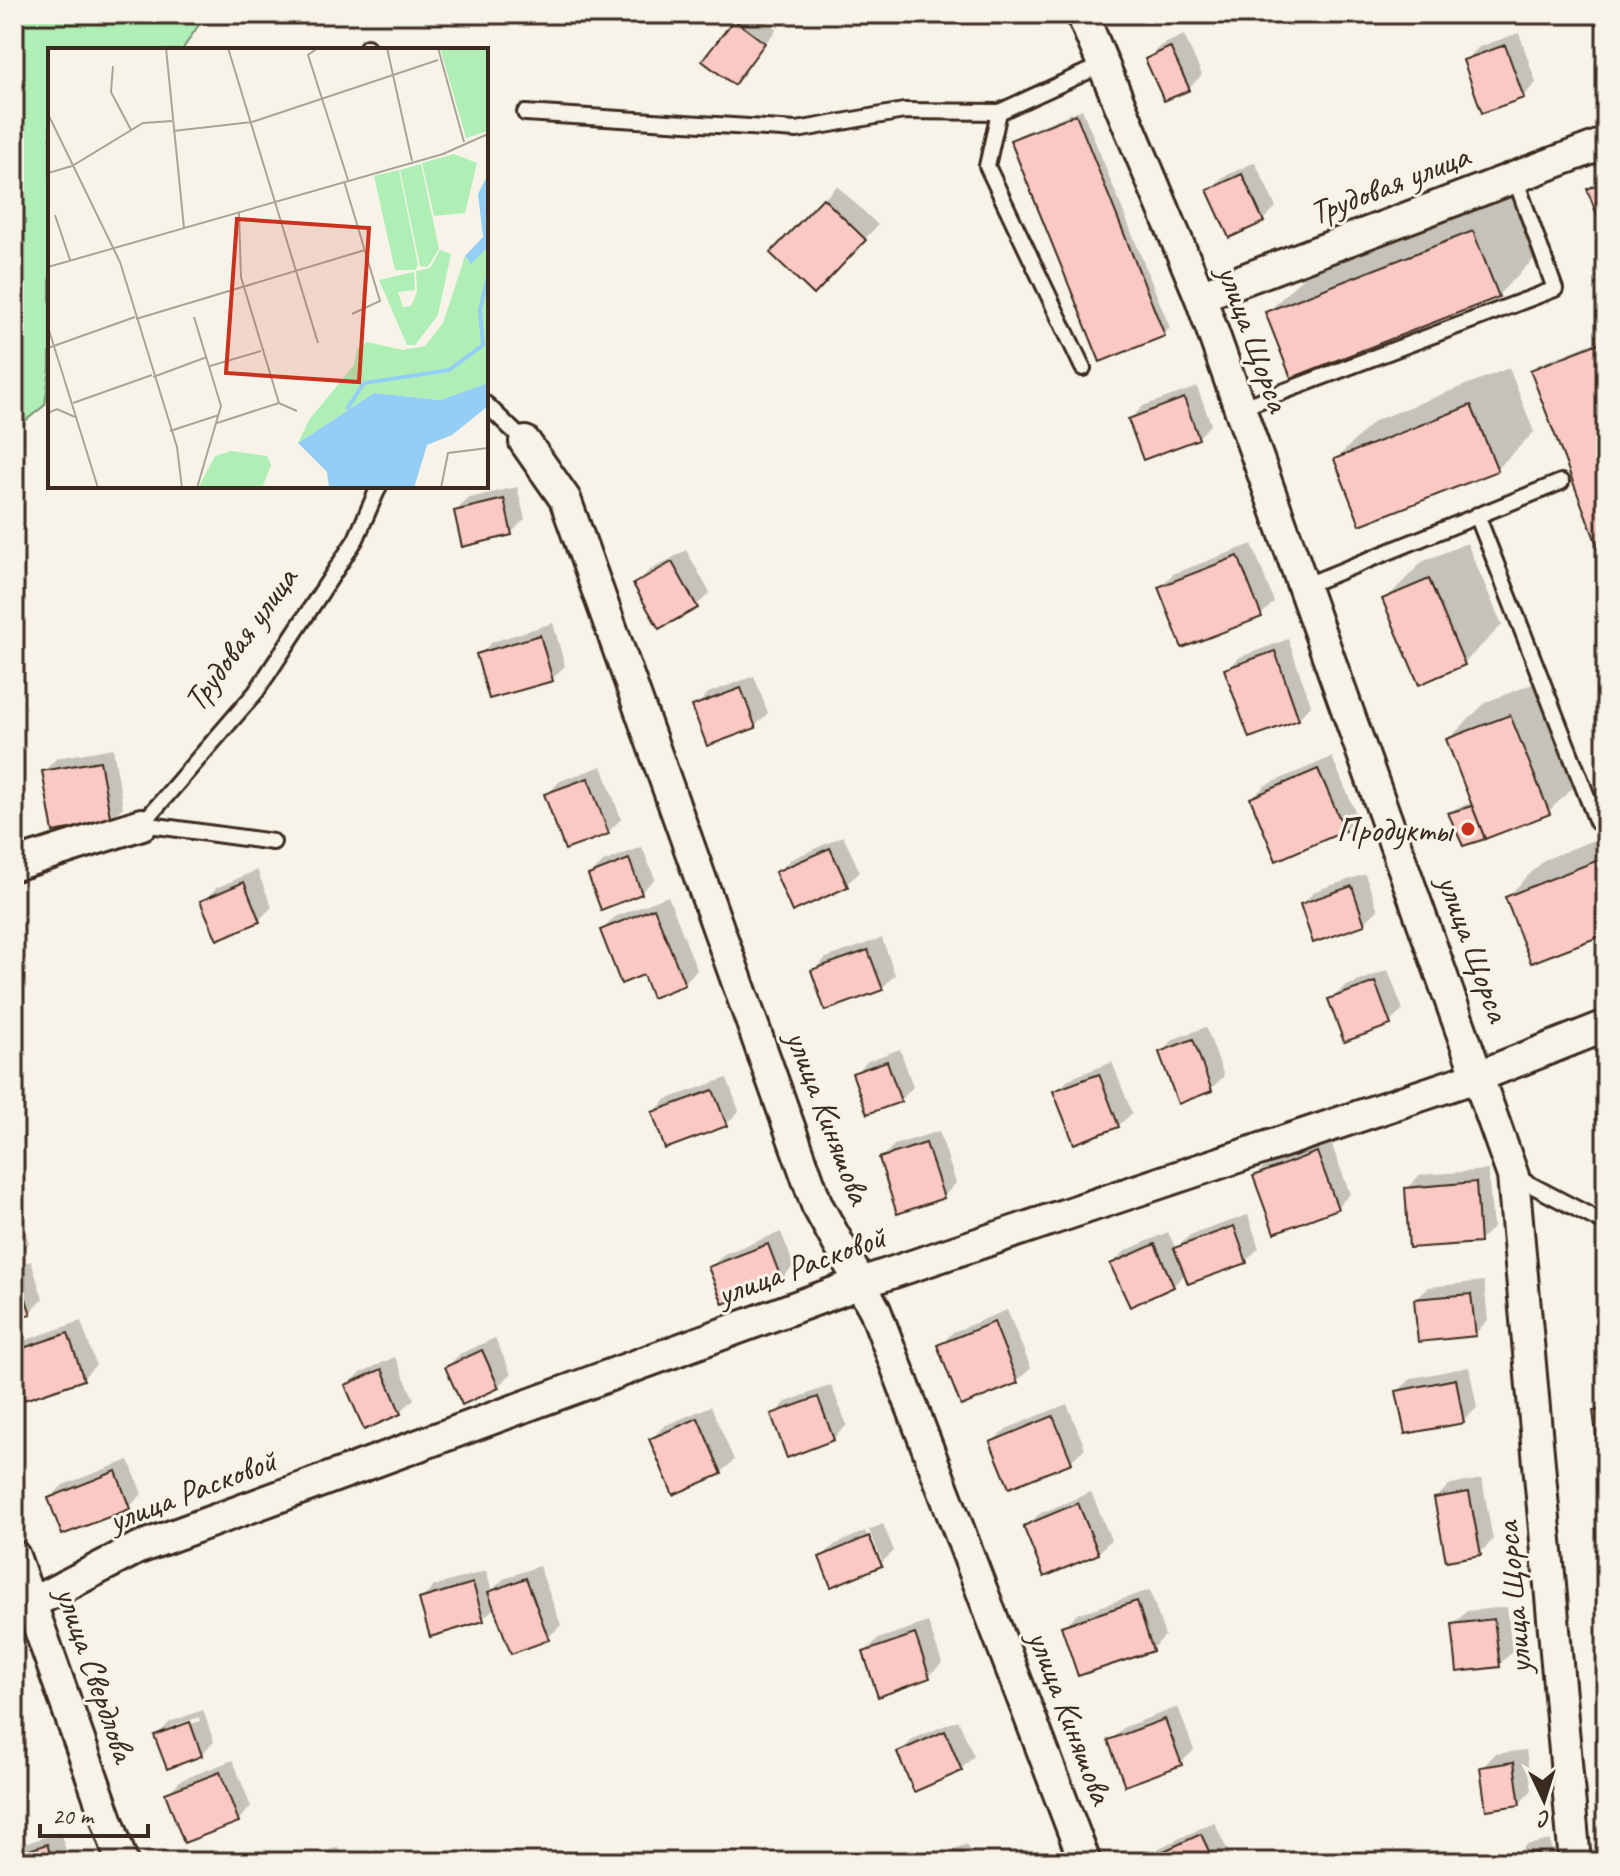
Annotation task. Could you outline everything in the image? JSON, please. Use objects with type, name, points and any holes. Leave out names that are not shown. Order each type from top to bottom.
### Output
[{"type":"street","name":"улица Щорса","points":[[1082,14],[1200,296],[1513,1176],[1575,1862]]},
{"type":"street","name":"Трудовая улица","points":[[1200,296],[1606,143]]},
{"type":"street","name":"улица Киняшова","points":[[525,442],[565,499],[817,1205],[875,1310],[1085,1862]]},
{"type":"street","points":[[14,865],[142,824]]},
{"type":"street","name":"улица Расковой","points":[[32,1603],[136,1549],[861,1283],[1479,1076],[1606,1026]]},
{"type":"street","name":"улица Свердлова","points":[[14,1556],[122,1862]]},
{"type":"lane","points":[[525,113],[797,130],[904,111],[999,112],[1102,65]]},
{"type":"lane","points":[[999,112],[987,166],[1083,368]]},
{"type":"lane","points":[[1240,408],[1555,289],[1515,178]]},
{"type":"lane","points":[[488,406],[525,442]]},
{"type":"lane","points":[[1304,586],[1561,482]]},
{"type":"lane","name":"Трудовая улица","points":[[142,824],[256,692],[356,539],[378,488]]},
{"type":"lane","points":[[1477,515],[1597,822]]},
{"type":"lane","points":[[142,824],[273,842]]},
{"type":"lane","points":[[1513,1176],[1606,1224]]},
{"type":"green space","points":[[14,14],[206,14],[183,48],[48,48],[48,384],[45,405],[14,430]]},
{"type":"building","points":[[734,20],[765,43],[734,85],[702,61]]},
{"type":"building","points":[[1505,45],[1524,98],[1482,113],[1463,60]]},
{"type":"building","points":[[1170,47],[1190,90],[1164,101],[1145,59]]},
{"type":"building","points":[[1076,114],[1165,336],[1100,362],[1010,140]]},
{"type":"building","points":[[1242,174],[1264,222],[1229,238],[1207,190]]},
{"type":"building","points":[[1606,181],[1606,238],[1587,189]]},
{"type":"building","points":[[823,198],[866,240],[814,295],[770,253]]},
{"type":"building","points":[[1473,231],[1499,297],[1291,378],[1265,312]]},
{"type":"building","points":[[1601,342],[1606,356],[1606,568],[1530,370]]},
{"type":"building","points":[[1184,398],[1199,439],[1143,460],[1128,419]]},
{"type":"building","points":[[1471,405],[1498,471],[1360,525],[1334,459]]},
{"type":"building","points":[[504,499],[512,535],[462,547],[454,511]]},
{"type":"building","points":[[1238,556],[1262,617],[1182,648],[1158,587]]},
{"type":"building","points":[[672,562],[698,608],[659,629],[633,584]]},
{"type":"building","points":[[1429,579],[1465,665],[1419,685],[1382,599]]},
{"type":"building","points":[[540,635],[553,681],[489,699],[476,654]]},
{"type":"building","points":[[1275,651],[1299,720],[1249,738],[1224,669]]},
{"type":"building","points":[[741,688],[756,728],[707,746],[692,706]]},
{"type":"building","points":[[1510,715],[1550,814],[1485,839],[1446,739]]},
{"type":"building","points":[[100,761],[111,822],[53,832],[42,771]]},
{"type":"building","points":[[1318,769],[1345,831],[1276,861],[1250,798]]},
{"type":"building","points":[[588,778],[609,834],[565,850],[544,794]]},
{"type":"building","points":[[1472,806],[1485,839],[1463,846],[1448,813]]},
{"type":"building","points":[[830,848],[848,887],[792,912],[775,872]]},
{"type":"building","points":[[1606,857],[1606,934],[1531,963],[1505,897]]},
{"type":"building","points":[[629,859],[642,894],[601,910],[588,875]]},
{"type":"building","points":[[244,882],[260,922],[217,940],[200,901]]},
{"type":"building","points":[[1352,886],[1365,925],[1313,943],[1300,904]]},
{"type":"building","points":[[654,908],[685,985],[652,998],[643,975],[621,984],[600,930]]},
{"type":"building","points":[[868,950],[883,990],[825,1011],[811,970]]},
{"type":"building","points":[[1375,982],[1391,1025],[1344,1042],[1328,999]]},
{"type":"building","points":[[1193,1039],[1212,1091],[1178,1104],[1159,1052]]},
{"type":"building","points":[[887,1061],[901,1102],[867,1114],[852,1073]]},
{"type":"building","points":[[1099,1074],[1119,1127],[1074,1144],[1053,1091]]},
{"type":"building","points":[[713,1090],[727,1126],[665,1149],[652,1112]]},
{"type":"building","points":[[926,1143],[944,1198],[897,1214],[879,1158]]},
{"type":"building","points":[[1317,1152],[1338,1209],[1274,1233],[1253,1176]]},
{"type":"building","points":[[1476,1182],[1480,1243],[1409,1248],[1405,1188]]},
{"type":"building","points":[[1234,1226],[1247,1263],[1188,1284],[1174,1248]]},
{"type":"building","points":[[768,1244],[782,1281],[723,1304],[708,1267]]},
{"type":"building","points":[[1155,1244],[1174,1287],[1130,1307],[1110,1264]]},
{"type":"building","points":[[17,1273],[31,1314],[14,1319],[14,1274]]},
{"type":"building","points":[[1471,1294],[1476,1336],[1418,1342],[1414,1299]]},
{"type":"building","points":[[994,1322],[1018,1383],[961,1406],[937,1345]]},
{"type":"building","points":[[68,1333],[84,1380],[24,1400],[14,1372],[14,1351]]},
{"type":"building","points":[[482,1350],[499,1388],[462,1405],[445,1367]]},
{"type":"building","points":[[382,1369],[401,1414],[364,1430],[345,1385]]},
{"type":"building","points":[[1456,1379],[1464,1423],[1405,1434],[1396,1391]]},
{"type":"building","points":[[818,1397],[834,1440],[787,1458],[771,1414]]},
{"type":"building","points":[[1606,1409],[1606,1448],[1598,1449],[1593,1411]]},
{"type":"building","points":[[1053,1416],[1072,1463],[1009,1488],[990,1442]]},
{"type":"building","points":[[698,1418],[722,1474],[673,1495],[649,1439]]},
{"type":"building","points":[[116,1471],[130,1509],[62,1535],[48,1498]]},
{"type":"building","points":[[1469,1492],[1481,1555],[1446,1561],[1434,1498]]},
{"type":"building","points":[[1078,1503],[1099,1554],[1044,1577],[1023,1526]]},
{"type":"building","points":[[869,1536],[882,1566],[831,1587],[819,1557]]},
{"type":"building","points":[[526,1578],[549,1640],[511,1654],[488,1592]]},
{"type":"building","points":[[473,1583],[484,1621],[430,1637],[419,1599]]},
{"type":"building","points":[[1137,1601],[1153,1651],[1078,1676],[1061,1626]]},
{"type":"building","points":[[1494,1619],[1500,1667],[1457,1672],[1452,1624]]},
{"type":"building","points":[[915,1634],[930,1678],[878,1697],[863,1652]]},
{"type":"building","points":[[1165,1719],[1182,1765],[1125,1786],[1108,1740]]},
{"type":"building","points":[[190,1722],[202,1756],[167,1769],[154,1735]]},
{"type":"building","points":[[945,1731],[962,1771],[914,1792],[897,1752]]},
{"type":"building","points":[[1514,1762],[1520,1805],[1486,1810],[1480,1767]]},
{"type":"building","points":[[220,1772],[239,1822],[184,1843],[165,1793]]},
{"type":"building","points":[[1201,1834],[1214,1862],[1144,1862],[1144,1860]]},
{"type":"building","points":[[47,1844],[53,1862],[14,1862],[14,1855]]},
{"type":"building","points":[[1537,1852],[1539,1862],[1512,1862],[1511,1858]]},
{"type":"place","name":"Продукты","points":[[1468,829]]}]
